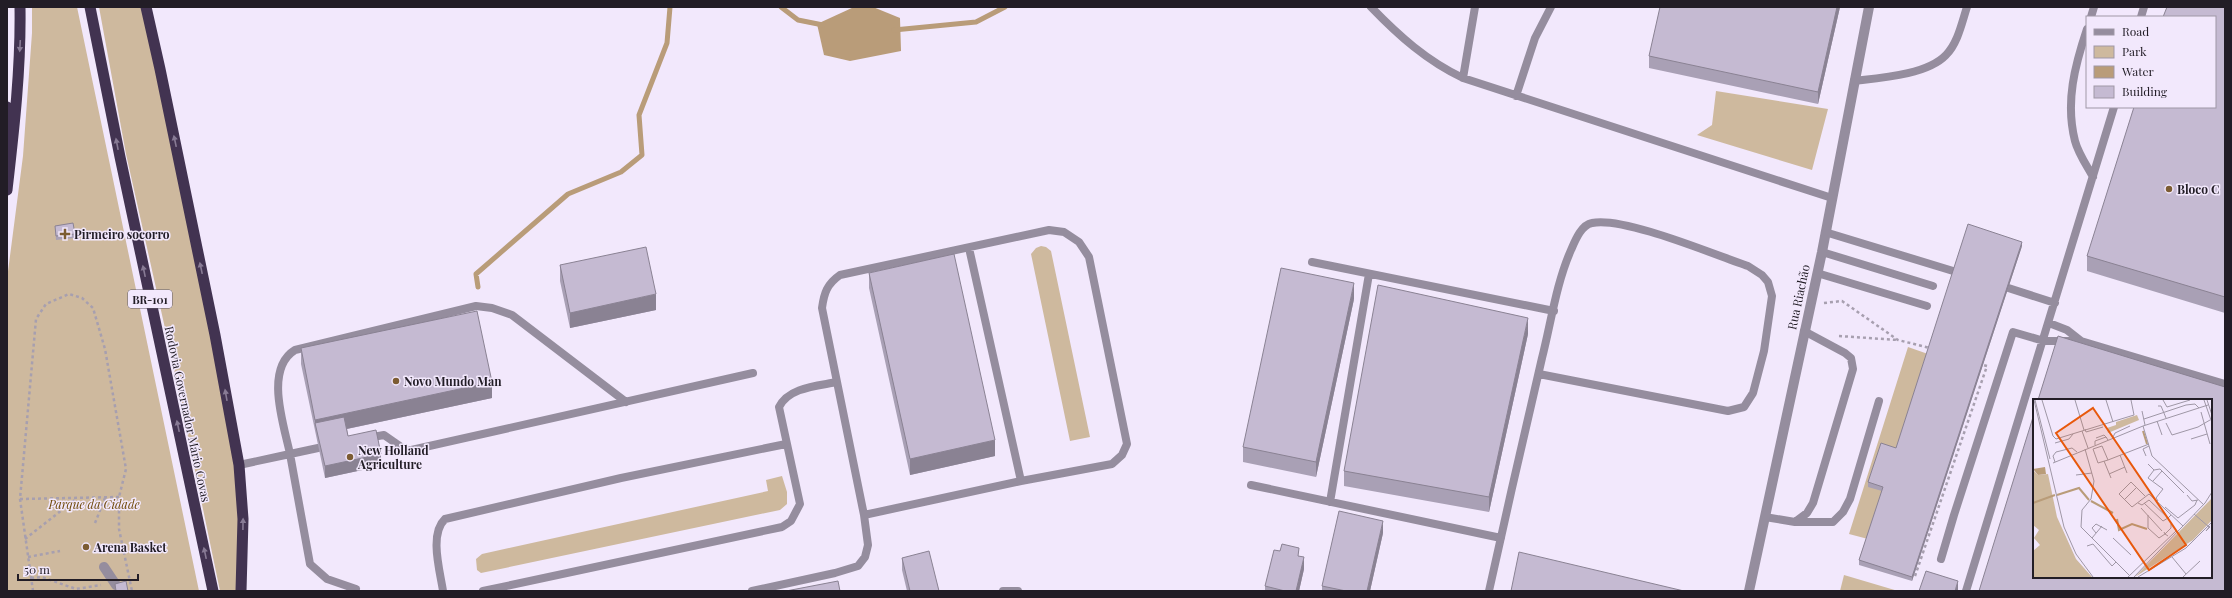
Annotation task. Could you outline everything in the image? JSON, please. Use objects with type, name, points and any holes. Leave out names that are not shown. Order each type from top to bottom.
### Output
[{"type":"highway","points":[[7,190],[17,109],[20,7]]},
{"type":"highway","name":"Rodovia Governador Mário Covas","points":[[90,7],[120,157],[213,591]]},
{"type":"highway","points":[[146,7],[212,320],[239,465],[244,519],[241,591]]},
{"type":"highway","points":[[7,107],[12,153]]},
{"type":"street","name":"Rua Riachão","points":[[1750,591],[1822,252],[1869,7]]},
{"type":"street","points":[[104,567],[116,585]]},
{"type":"lane","points":[[1371,7],[1417,52],[1440,67],[1463,78],[1832,198]]},
{"type":"lane","points":[[1463,78],[1475,7]]},
{"type":"lane","points":[[1516,96],[1536,38],[1551,7]]},
{"type":"lane","points":[[1854,80],[1891,76],[1933,64],[1946,55],[1958,36],[1967,7]]},
{"type":"lane","points":[[2086,33],[2071,92],[2071,116],[2075,142],[2093,177]]},
{"type":"lane","points":[[1966,591],[2044,341],[2114,108]]},
{"type":"lane","points":[[1489,591],[1539,374],[1554,311],[1570,251],[1579,233],[1591,223],[1611,222],[1658,235],[1748,266],[1762,275],[1768,282],[1772,296],[1764,351],[1753,393],[1744,407],[1728,411],[1539,374]]},
{"type":"lane","points":[[752,591],[835,574],[858,566],[865,557],[868,545],[864,515],[822,308],[824,293],[832,280],[840,275],[1049,230],[1064,232],[1074,238],[1079,242],[1089,257],[1126,444],[1122,455],[1112,464],[1021,481],[864,515]]},
{"type":"lane","points":[[1825,232],[1972,277]]},
{"type":"lane","points":[[969,248],[1021,481]]},
{"type":"lane","points":[[1822,252],[1933,286]]},
{"type":"lane","points":[[1312,262],[1554,311]]},
{"type":"lane","points":[[1817,273],[1927,306]]},
{"type":"lane","points":[[1330,502],[1369,274]]},
{"type":"lane","points":[[1987,281],[2055,302]]},
{"type":"lane","points":[[356,589],[327,579],[310,564],[278,383],[282,364],[290,353],[295,350],[476,306],[492,308],[512,315],[626,402]]},
{"type":"lane","points":[[2049,323],[2067,330],[2081,341]]},
{"type":"lane","points":[[1795,522],[1807,513],[1813,503],[1853,369],[1852,358],[1804,331]]},
{"type":"lane","points":[[1941,560],[2013,332],[2044,341],[2081,341],[2225,384]]},
{"type":"lane","points":[[362,439],[384,435],[407,451],[753,373]]},
{"type":"lane","points":[[483,591],[782,527],[791,521],[800,504],[779,407],[782,401],[801,390],[837,382]]},
{"type":"lane","points":[[1765,517],[1795,522],[1832,522],[1843,512],[1850,499],[1879,401]]},
{"type":"lane","points":[[443,591],[436,535],[439,526],[445,519],[622,478],[786,444]]},
{"type":"lane","points":[[239,465],[318,448]]},
{"type":"lane","points":[[1251,485],[1501,538]]},
{"type":"lane","points":[[1003,591],[1018,591]]},
{"type":"path","points":[[34,591],[20,499],[36,319],[46,304],[69,294],[82,298],[93,308],[98,321],[126,470],[119,498],[119,529],[132,591]]},
{"type":"path","points":[[1819,305],[1827,302],[1842,301],[1898,340]]},
{"type":"path","points":[[1833,336],[1898,340],[1937,350]]},
{"type":"path","points":[[1914,576],[1987,366],[1972,361]]},
{"type":"path","points":[[25,539],[77,498]]},
{"type":"path","points":[[95,523],[105,498]]},
{"type":"path","points":[[20,499],[119,498]]},
{"type":"path","points":[[28,557],[60,551]]},
{"type":"path","points":[[31,578],[42,577],[76,589],[103,585],[131,585]]},
{"type":"green space","name":"Parque da Cidade","points":[[32,7],[77,7],[199,591],[7,591],[7,279],[23,156],[32,33]]},
{"type":"green space","points":[[99,7],[146,7],[239,465],[241,591],[220,591],[171,355],[126,154]]},
{"type":"green space","points":[[1716,91],[1828,109],[1812,170],[1697,135],[1712,125]]},
{"type":"green space","points":[[1041,246],[1046,247],[1051,251],[1090,437],[1070,441],[1031,254],[1036,248]]},
{"type":"green space","points":[[1908,347],[1928,354],[1868,539],[1849,534]]},
{"type":"green space","points":[[782,476],[787,492],[787,504],[780,510],[481,573],[477,570],[476,559],[482,554],[768,491],[766,480]]},
{"type":"green space","points":[[1844,575],[1898,591],[1840,591]]},
{"type":"water","points":[[854,7],[873,7],[900,18],[901,51],[850,61],[824,55],[817,24]]},
{"type":"building","points":[[1660,7],[1837,7],[1818,92],[1649,56]]},
{"type":"building","name":"Bloco C","points":[[2167,7],[2225,7],[2225,297],[2087,256],[2134,108],[2216,108],[2216,16],[2163,16]]},
{"type":"building","points":[[73,223],[75,234],[56,236],[55,226]]},
{"type":"building","points":[[1968,224],[2022,242],[1912,577],[1859,560],[1883,487],[1868,482],[1881,443],[1896,448]]},
{"type":"building","points":[[646,247],[656,294],[570,313],[560,265]]},
{"type":"building","points":[[954,254],[995,440],[910,459],[869,273]]},
{"type":"building","points":[[1281,268],[1354,283],[1316,462],[1243,447]]},
{"type":"building","points":[[1378,285],[1528,318],[1489,497],[1344,471]]},
{"type":"building","name":"Novo Mundo Man","points":[[477,311],[492,382],[315,420],[301,348]]},
{"type":"building","points":[[2058,336],[2225,387],[2225,591],[1979,591],[2033,417],[2033,578],[2212,578],[2212,399],[2038,399]]},
{"type":"building","name":"New Holland Agriculture","points":[[344,417],[348,436],[376,430],[381,454],[325,466],[315,423]]},
{"type":"building","points":[[1339,511],[1383,521],[1367,591],[1346,591],[1322,586]]},
{"type":"building","points":[[1282,544],[1299,548],[1298,556],[1304,557],[1296,591],[1285,591],[1265,586],[1274,550],[1280,551]]},
{"type":"building","points":[[929,551],[939,591],[910,591],[902,558]]},
{"type":"building","points":[[1519,552],[1684,591],[1511,591]]},
{"type":"building","points":[[1926,571],[1958,581],[1955,591],[1919,591]]},
{"type":"building","points":[[126,581],[128,591],[116,591],[115,584]]},
{"type":"building","points":[[838,581],[840,591],[786,591]]},
{"type":"waterway","points":[[478,287],[476,274],[568,194],[621,172],[642,155],[639,115],[667,43],[670,7]]},
{"type":"waterway","points":[[781,7],[798,20],[823,25]]},
{"type":"waterway","points":[[894,30],[976,22],[1005,7]]},
{"type":"place","name":"Bloco C","points":[[2169,189]]},
{"type":"place","name":"Pirmeiro socorro","points":[[65,234]]},
{"type":"place","name":"Novo Mundo Man","points":[[396,381]]},
{"type":"place","name":"New Holland Agriculture","points":[[350,457]]},
{"type":"place","name":"Arena Basket","points":[[86,547]]}]
